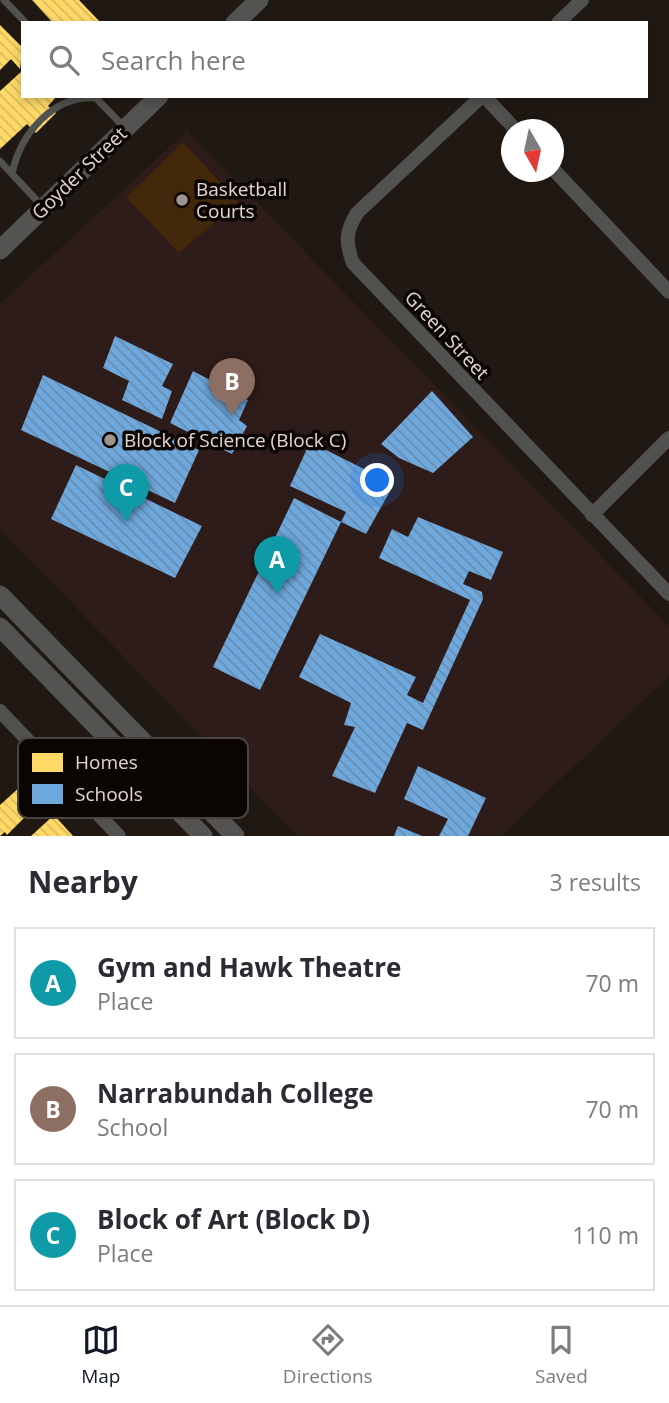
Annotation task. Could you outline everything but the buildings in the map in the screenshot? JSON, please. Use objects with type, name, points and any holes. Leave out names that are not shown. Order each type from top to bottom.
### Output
[{"type":"main road","points":[[237,21],[259,0]]},
{"type":"main road","name":"Goyder Street","points":[[0,250],[157,98]]},
{"type":"main road","points":[[0,595],[139,738]]},
{"type":"main road","points":[[0,627],[109,738]]},
{"type":"main road","points":[[186,818],[203,836]]},
{"type":"main road","points":[[217,818],[234,836]]},
{"type":"street","points":[[560,21],[582,0]]},
{"type":"street","name":"Green Street","points":[[481,98],[357,213],[347,228],[347,246],[353,263],[669,594]]},
{"type":"street","points":[[485,98],[505,119]]},
{"type":"street","points":[[564,181],[669,292]]},
{"type":"street","points":[[592,515],[669,438]]},
{"type":"street","points":[[0,711],[26,738]]},
{"type":"street","points":[[102,818],[119,836]]},
{"type":"lane","points":[[4,0],[24,21]]},
{"type":"lane","points":[[12,174],[24,138],[56,107],[81,98]]},
{"type":"lane","points":[[96,98],[125,128]]},
{"type":"lane","points":[[0,161],[44,207]]},
{"type":"shaded area","points":[[187,131],[669,626],[669,676],[501,836],[297,836],[248,785],[248,738],[202,738],[0,529],[0,304]]},
{"type":"shaded area","name":"Basketball Courts","points":[[183,142],[238,202],[179,253],[126,197]]},
{"type":"place","name":"Basketball Courts","points":[[182,200]]},
{"type":"place","name":"Narrabundah College","points":[[232,416]]},
{"type":"place","name":"Block of Science (Block C)","points":[[110,440]]},
{"type":"place","name":"Block of Art (Block D)","points":[[126,522]]},
{"type":"place","name":"Gym and Hawk Theatre","points":[[277,594]]}]
